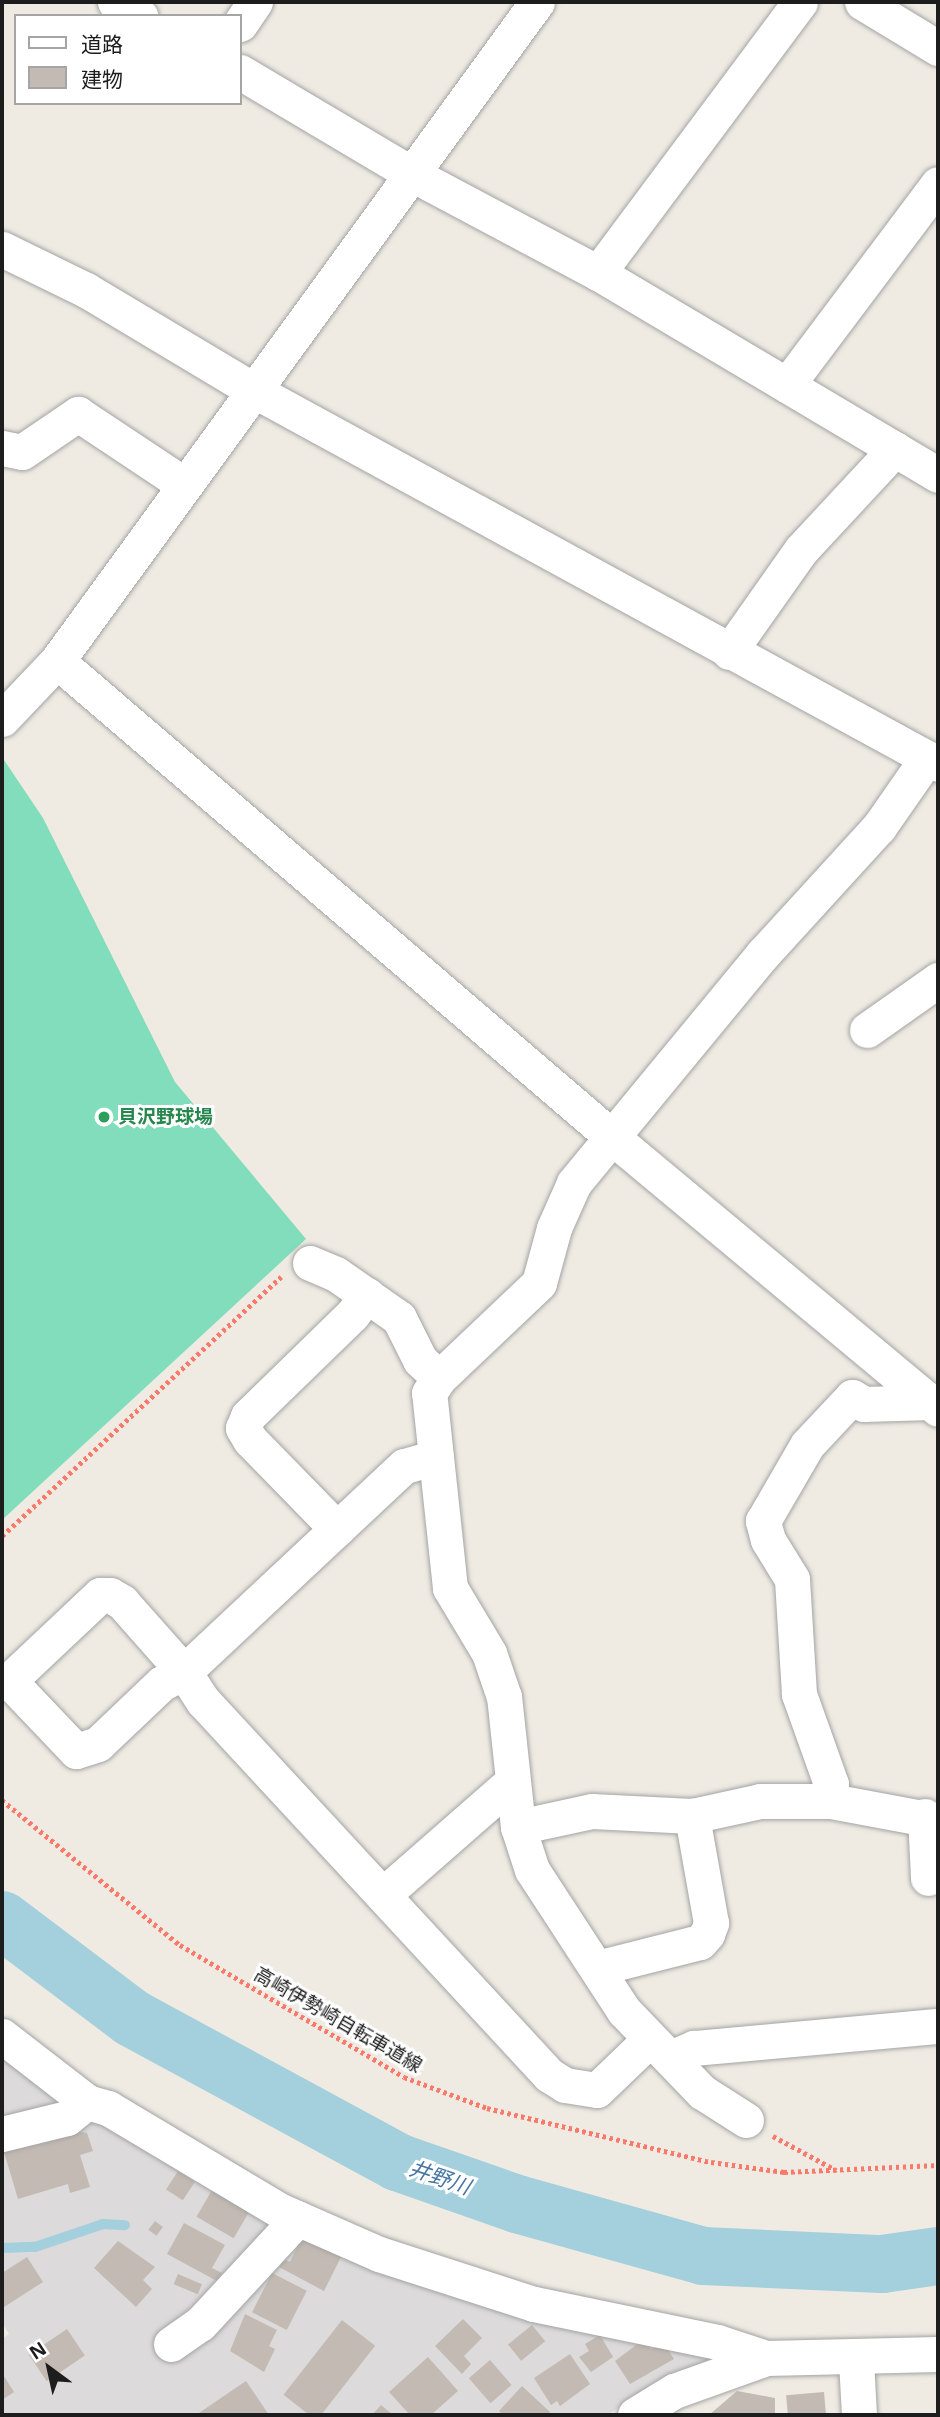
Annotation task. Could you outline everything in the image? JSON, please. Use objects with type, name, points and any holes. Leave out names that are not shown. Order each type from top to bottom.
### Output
[{"type":"street","points":[[115,2],[137,14]]},
{"type":"street","points":[[242,21],[255,2]]},
{"type":"street","points":[[2,719],[57,661],[537,2]]},
{"type":"street","points":[[598,273],[800,2]]},
{"type":"street","points":[[862,2],[938,48]]},
{"type":"street","points":[[242,73],[410,173],[598,273],[938,475]]},
{"type":"street","points":[[788,385],[938,184]]},
{"type":"street","points":[[2,249],[86,290],[253,390],[932,761],[879,827],[763,954],[574,1182],[554,1228],[539,1283],[447,1371],[429,1392],[450,1588],[489,1653],[504,1697],[519,1827],[532,1870],[624,2011],[702,2092],[746,2120]]},
{"type":"street","points":[[2,448],[22,452],[78,414],[185,485]]},
{"type":"street","points":[[729,652],[802,550],[895,449]]},
{"type":"street","points":[[57,661],[613,1138],[935,1406]]},
{"type":"street","points":[[867,1030],[938,980]]},
{"type":"street","points":[[310,1263],[367,1294],[399,1318],[420,1360],[447,1371]]},
{"type":"street","points":[[337,1529],[250,1440],[243,1428],[248,1416],[352,1315],[367,1294]]},
{"type":"street","points":[[831,1801],[831,1784],[799,1693],[792,1579],[768,1540],[763,1521],[807,1445],[852,1397],[864,1404],[935,1406]]},
{"type":"street","points":[[436,1457],[404,1466],[184,1672],[162,1683],[98,1744],[76,1751],[15,1687],[12,1678],[91,1602],[110,1595],[184,1672],[203,1701],[549,2075],[565,2085],[597,2090],[659,2049],[938,2026]]},
{"type":"street","points":[[384,1894],[512,1782]]},
{"type":"street","points":[[519,1827],[593,1811],[692,1816],[760,1801],[831,1801],[931,1819],[928,1878]]},
{"type":"street","points":[[597,1968],[609,1962],[700,1942],[707,1934],[711,1923],[692,1816]]},
{"type":"street","points":[[2,2036],[87,2102],[108,2108],[298,2218],[379,2254],[522,2300],[717,2342],[766,2358],[856,2360],[938,2354]]},
{"type":"street","points":[[2,2134],[67,2118],[87,2102]]},
{"type":"street","points":[[171,2344],[200,2324],[298,2218]]},
{"type":"street","points":[[635,2415],[674,2391],[766,2358]]},
{"type":"street","points":[[856,2360],[859,2415]]},
{"type":"path","points":[[2,1536],[287,1271],[310,1263]]},
{"type":"path","name":"高崎伊勢崎自転車道線","points":[[2,1800],[180,1945],[404,2077],[487,2108],[711,2162],[784,2172],[938,2165]]},
{"type":"path","points":[[746,2120],[836,2171]]},
{"type":"shaded area","points":[[2,2050],[63,2098],[59,2108],[2,2123]]},
{"type":"shaded area","points":[[98,2117],[299,2230],[712,2354],[712,2361],[633,2397],[608,2415],[2,2415],[2,2339],[9,2334],[2,2322],[2,2145]]},
{"type":"green space","name":"貝沢野球場","points":[[2,757],[43,818],[175,1082],[306,1239],[2,1520]]},
{"type":"building","points":[[80,2132],[87,2133],[93,2151],[80,2155],[90,2187],[70,2193],[68,2184],[18,2199],[4,2152]]},
{"type":"building","points":[[178,2171],[195,2182],[183,2200],[166,2189]]},
{"type":"building","points":[[212,2190],[249,2212],[234,2238],[196,2217]]},
{"type":"building","points":[[155,2221],[163,2227],[156,2236],[148,2230]]},
{"type":"building","points":[[184,2223],[225,2245],[212,2268],[222,2273],[217,2281],[167,2254]]},
{"type":"building","points":[[302,2237],[341,2257],[324,2291],[279,2267],[284,2259],[290,2262]]},
{"type":"building","points":[[118,2241],[155,2267],[143,2280],[152,2289],[136,2307],[94,2268]]},
{"type":"building","points":[[27,2257],[43,2282],[4,2307],[2,2273]]},
{"type":"building","points":[[272,2273],[307,2291],[287,2330],[252,2312]]},
{"type":"building","points":[[178,2274],[202,2284],[198,2294],[174,2284]]},
{"type":"building","points":[[245,2314],[277,2330],[269,2346],[275,2349],[264,2372],[230,2351]]},
{"type":"building","points":[[463,2319],[482,2338],[464,2356],[471,2364],[462,2374],[435,2346]]},
{"type":"building","points":[[342,2320],[375,2346],[321,2415],[309,2415],[284,2395]]},
{"type":"building","points":[[532,2325],[545,2341],[521,2361],[508,2345]]},
{"type":"building","points":[[67,2329],[85,2356],[47,2381],[29,2355]]},
{"type":"building","points":[[600,2335],[613,2357],[591,2372],[579,2357],[589,2351],[585,2344]]},
{"type":"building","points":[[644,2339],[651,2349],[665,2345],[674,2359],[630,2384],[615,2361]]},
{"type":"building","points":[[570,2354],[590,2384],[560,2406],[557,2401],[551,2405],[534,2378]]},
{"type":"building","points":[[428,2357],[458,2391],[431,2415],[410,2415],[389,2392]]},
{"type":"building","points":[[490,2360],[512,2385],[491,2403],[469,2378]]},
{"type":"building","points":[[2,2373],[14,2392],[2,2400]]},
{"type":"building","points":[[246,2381],[269,2415],[196,2415]]},
{"type":"building","points":[[522,2386],[550,2412],[547,2415],[503,2415],[499,2411]]},
{"type":"building","points":[[737,2391],[775,2398],[775,2415],[709,2415]]},
{"type":"building","points":[[824,2392],[826,2415],[788,2415],[786,2395]]},
{"type":"building","points":[[381,2405],[393,2415],[372,2415]]},
{"type":"waterway","name":"井野川","points":[[2,1920],[132,2018],[397,2162],[517,2204],[703,2256],[882,2264],[938,2256]]},
{"type":"waterway","points":[[2,2248],[35,2247],[103,2224],[125,2225]]},
{"type":"place","name":"貝沢野球場","points":[[104,1117]]}]
